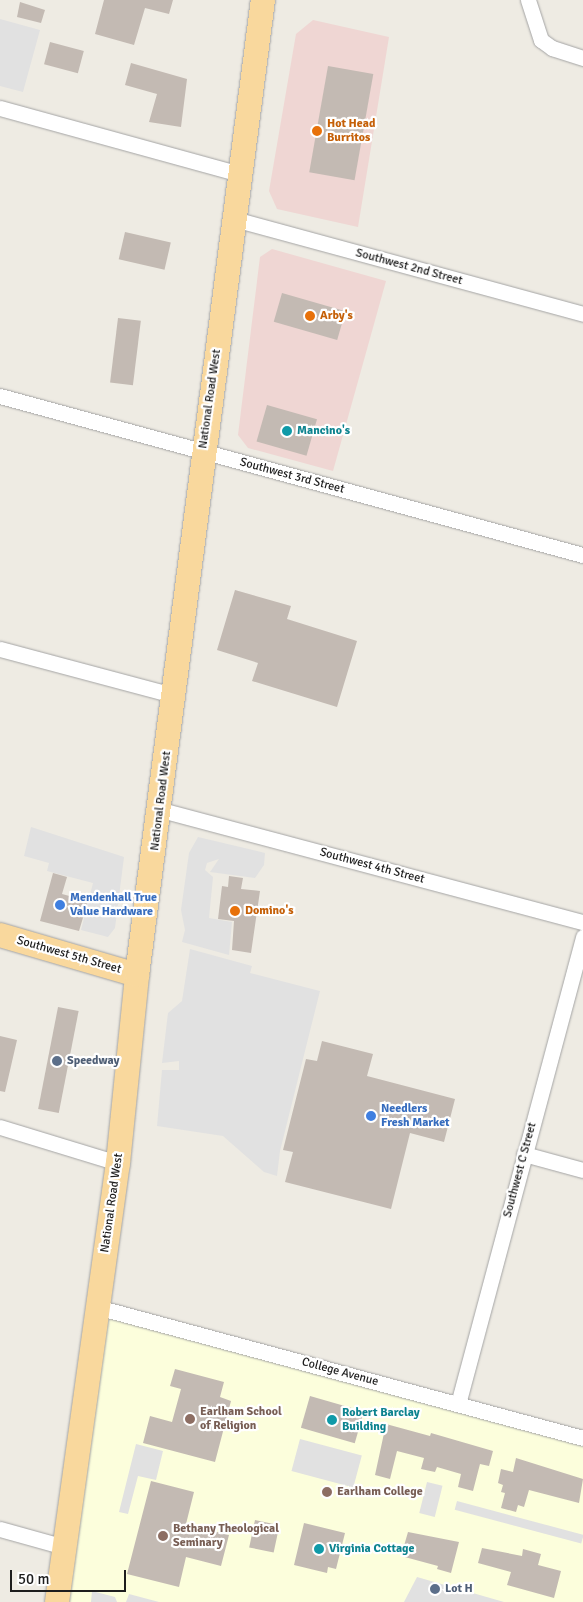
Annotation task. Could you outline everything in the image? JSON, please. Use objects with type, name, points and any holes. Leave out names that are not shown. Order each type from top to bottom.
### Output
[{"type":"main road","name":"National Road West","points":[[57,1602],[118,1163],[137,975],[161,810],[172,695],[263,0]]},
{"type":"main road","name":"Southwest 5th Street","points":[[0,935],[137,975]]},
{"type":"street","points":[[528,0],[542,40],[552,48],[583,58]]},
{"type":"street","points":[[0,108],[239,174]]},
{"type":"street","name":"Southwest 2nd Street","points":[[234,220],[583,314]]},
{"type":"street","name":"Southwest 3rd Street","points":[[0,396],[583,555]]},
{"type":"street","points":[[0,649],[172,695]]},
{"type":"street","name":"Southwest 4th Street","points":[[161,810],[583,922]]},
{"type":"street","name":"Southwest C Street","points":[[458,1404],[583,936]]},
{"type":"street","points":[[0,1127],[118,1163]]},
{"type":"street","points":[[524,1154],[583,1170]]},
{"type":"street","name":"College Avenue","points":[[97,1307],[583,1438]]},
{"type":"street","points":[[0,1529],[64,1547]]},
{"type":"shaded area","points":[[0,19],[40,30],[23,92],[0,86]]},
{"type":"shaded area","points":[[313,20],[389,37],[358,227],[277,209],[269,191],[296,34]]},
{"type":"shaded area","points":[[272,249],[386,281],[333,471],[248,448],[238,435],[260,257]]},
{"type":"shaded area","points":[[31,827],[124,857],[115,928],[108,937],[81,930],[93,883],[47,871],[49,863],[24,856]]},
{"type":"shaded area","points":[[198,837],[265,853],[264,865],[255,878],[210,872],[219,859],[207,863],[205,870],[213,877],[209,918],[232,922],[229,955],[182,942],[185,930],[181,910],[189,853]]},
{"type":"shaded area","points":[[190,949],[252,966],[250,973],[320,991],[280,1151],[277,1176],[264,1172],[223,1136],[157,1126],[162,1070],[179,1070],[179,1061],[162,1063],[168,1013],[182,1001]]},
{"type":"shaded area","name":"Earlham College","points":[[97,1307],[583,1438],[583,1602],[57,1602]]},
{"type":"shaded area","points":[[300,1439],[362,1456],[353,1487],[291,1471]]},
{"type":"shaded area","points":[[136,1444],[163,1451],[156,1480],[138,1476],[128,1514],[119,1512]]},
{"type":"shaded area","points":[[427,1482],[443,1486],[435,1517],[419,1513]]},
{"type":"shaded area","points":[[457,1501],[583,1535],[581,1544],[455,1510]]},
{"type":"shaded area","name":"Lot H","points":[[417,1577],[504,1602],[404,1602]]},
{"type":"shaded area","points":[[92,1591],[115,1597],[117,1602],[91,1602]]},
{"type":"shaded area","points":[[129,1594],[159,1602],[126,1602]]},
{"type":"building","points":[[104,0],[173,0],[169,14],[145,8],[134,45],[95,34]]},
{"type":"building","points":[[20,2],[45,10],[41,23],[17,17]]},
{"type":"building","points":[[50,42],[84,51],[78,73],[44,64]]},
{"type":"building","points":[[131,63],[187,79],[181,127],[149,122],[157,94],[125,85]]},
{"type":"building","points":[[328,66],[373,74],[355,180],[309,172]]},
{"type":"building","points":[[125,232],[171,243],[164,270],[119,259]]},
{"type":"building","name":"Arby's","points":[[282,293],[345,311],[337,340],[274,322]]},
{"type":"building","points":[[118,318],[141,321],[133,385],[110,383]]},
{"type":"building","name":"Mancino's","points":[[267,405],[317,419],[307,456],[257,442]]},
{"type":"building","points":[[235,590],[291,606],[287,619],[357,641],[337,707],[252,681],[258,663],[217,650]]},
{"type":"building","points":[[53,873],[67,877],[62,894],[88,901],[79,931],[40,921]]},
{"type":"building","points":[[229,876],[243,878],[241,889],[260,891],[251,953],[232,950],[234,921],[218,919],[222,886],[228,887]]},
{"type":"building","points":[[58,1007],[79,1011],[59,1113],[38,1109]]},
{"type":"building","points":[[0,1036],[17,1040],[5,1092],[0,1091]]},
{"type":"building","name":"Needlers Fresh Market","points":[[322,1041],[373,1054],[367,1076],[455,1099],[444,1142],[410,1133],[391,1209],[285,1182],[293,1152],[283,1150],[306,1059],[317,1061]]},
{"type":"building","points":[[175,1369],[224,1382],[220,1397],[231,1401],[215,1462],[143,1443],[150,1416],[172,1422],[181,1389],[170,1386]]},
{"type":"building","name":"Robert Barclay Building","points":[[310,1396],[364,1411],[355,1443],[301,1428]]},
{"type":"building","points":[[386,1424],[430,1436],[431,1433],[493,1451],[489,1466],[480,1464],[473,1491],[458,1487],[461,1474],[437,1467],[435,1472],[421,1469],[424,1458],[397,1451],[390,1479],[375,1475]]},
{"type":"building","points":[[516,1458],[583,1479],[579,1503],[529,1490],[524,1507],[518,1505],[516,1512],[501,1508],[505,1493],[501,1492],[503,1485],[498,1483],[501,1469],[513,1472]]},
{"type":"building","points":[[151,1481],[194,1492],[186,1524],[229,1535],[221,1566],[186,1557],[179,1587],[127,1574]]},
{"type":"building","points":[[255,1520],[279,1525],[274,1553],[249,1547]]},
{"type":"building","name":"Virginia Cottage","points":[[304,1523],[345,1533],[336,1569],[328,1567],[327,1573],[294,1565]]},
{"type":"building","points":[[408,1532],[459,1542],[451,1573],[437,1569],[438,1566],[401,1556]]},
{"type":"building","points":[[482,1548],[522,1556],[523,1549],[541,1554],[538,1565],[561,1571],[554,1598],[507,1585],[511,1572],[478,1563]]},
{"type":"place","name":"Hot Head Burritos","points":[[317,131]]},
{"type":"place","name":"Arby's","points":[[310,316]]},
{"type":"place","name":"Mancino's","points":[[287,431]]},
{"type":"place","name":"Mendenhall True Value Hardware","points":[[60,905]]},
{"type":"place","name":"Domino's","points":[[235,911]]},
{"type":"place","name":"Speedway","points":[[57,1061]]},
{"type":"place","name":"Needlers Fresh Market","points":[[371,1116]]},
{"type":"place","name":"Earlham School of Religion","points":[[190,1419]]},
{"type":"place","name":"Robert Barclay Building","points":[[332,1420]]},
{"type":"place","name":"Earlham College","points":[[327,1492]]},
{"type":"place","name":"Bethany Theological Seminary","points":[[163,1536]]},
{"type":"place","name":"Virginia Cottage","points":[[319,1549]]},
{"type":"place","name":"Lot H","points":[[435,1589]]}]
